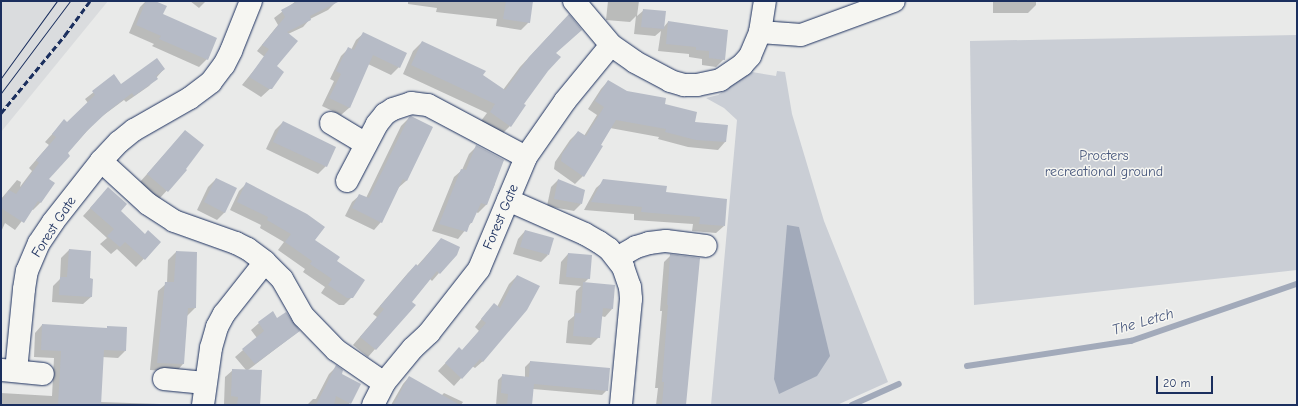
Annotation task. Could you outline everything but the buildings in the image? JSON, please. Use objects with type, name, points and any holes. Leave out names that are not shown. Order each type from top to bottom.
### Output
[{"type":"street","name":"Forest Gate","points":[[43,374],[8,371],[24,289],[33,255],[53,222],[101,161],[134,130],[190,98],[211,82],[224,65],[252,1]]},
{"type":"street","points":[[574,1],[611,45],[665,78],[684,85],[697,85],[720,80],[742,66],[750,56],[760,32],[765,1]]},
{"type":"street","points":[[760,32],[801,35],[894,1]]},
{"type":"street","name":"Forest Gate","points":[[373,405],[384,382],[413,348],[429,334],[479,269],[526,157],[565,101],[611,45]]},
{"type":"street","points":[[347,181],[377,124],[385,114],[402,105],[419,103],[428,105],[526,157]]},
{"type":"street","points":[[330,124],[366,144]]},
{"type":"street","points":[[101,161],[148,204],[174,221],[236,243],[248,249],[265,262],[282,279],[302,316],[336,350],[384,382]]},
{"type":"street","points":[[508,200],[585,234],[609,249],[617,258],[627,276],[631,299],[621,405]]},
{"type":"street","points":[[617,258],[649,243],[666,241],[706,246]]},
{"type":"street","points":[[203,405],[205,382],[211,348],[217,327],[228,309],[265,262]]},
{"type":"street","points":[[164,379],[205,382]]},
{"type":"shaded area","points":[[1,1],[108,1],[1,132]]},
{"type":"green space","name":"Procters recreational ground","points":[[1297,35],[1297,270],[974,305],[970,41]]},
{"type":"green space","points":[[777,71],[785,72],[792,114],[824,221],[888,382],[837,405],[711,405],[737,120],[724,108],[706,98],[718,95],[752,72],[776,76]]},
{"type":"water","points":[[787,225],[799,227],[830,356],[817,376],[779,394],[774,379]]},
{"type":"waterway","name":"The Letch","points":[[967,366],[1131,341],[1297,284]]},
{"type":"waterway","name":"The Letch","points":[[852,405],[899,384]]},
{"type":"tram line","points":[[1,78],[57,1]]},
{"type":"tram line","points":[[1,93],[70,1]]},
{"type":"railway","points":[[1,113],[65,35],[90,1]]}]
